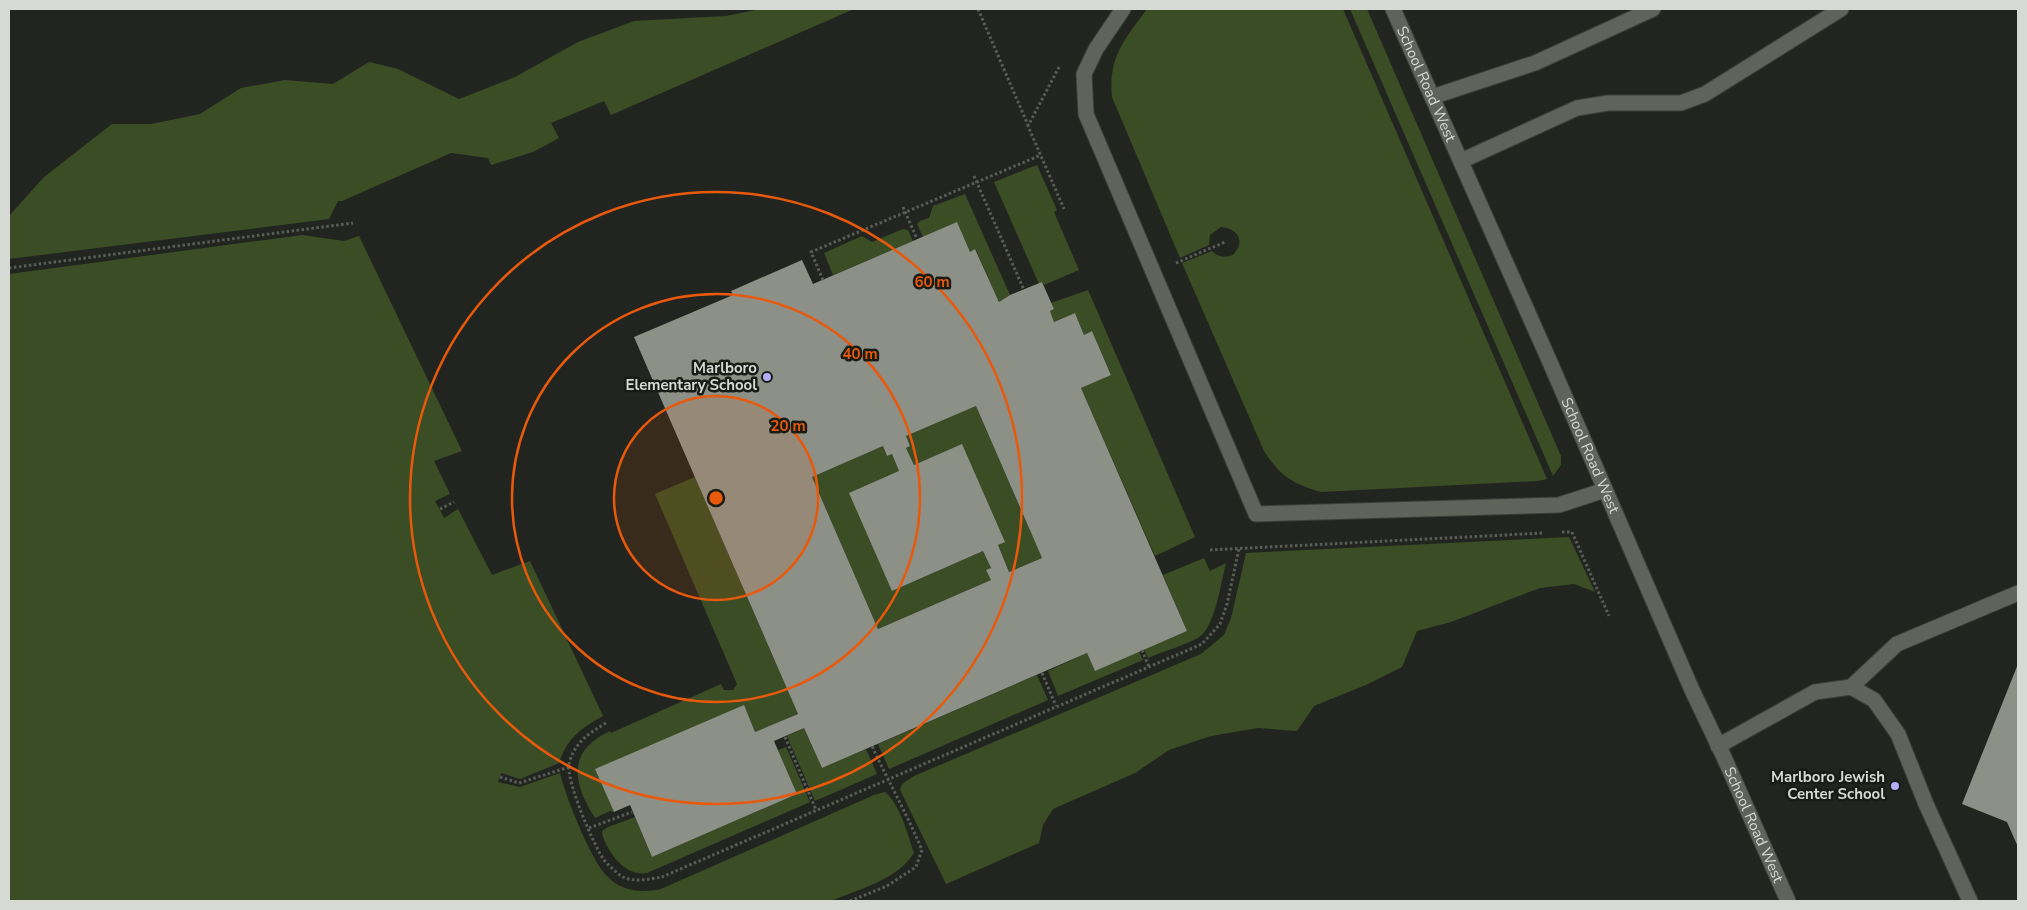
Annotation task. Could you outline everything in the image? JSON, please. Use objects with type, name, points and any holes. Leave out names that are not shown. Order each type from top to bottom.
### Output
[{"type":"street","points":[[1123,9],[1096,49],[1084,74],[1086,114],[1256,514],[1559,505],[1605,490]]},
{"type":"street","name":"School Road West","points":[[1393,9],[1461,160],[1692,690],[1788,901]]},
{"type":"street","points":[[1432,97],[1535,63],[1653,9]]},
{"type":"street","points":[[1461,160],[1577,108],[1608,103],[1681,103],[1705,94],[1841,9]]},
{"type":"street","points":[[1718,746],[1815,692],[1851,687],[1897,644],[2018,593]]},
{"type":"street","points":[[1851,687],[1874,700],[1898,734],[1926,804],[1970,901]]},
{"type":"path","points":[[978,9],[1064,209]]},
{"type":"path","points":[[1028,126],[1059,65]]},
{"type":"path","points":[[823,280],[811,252],[1041,155]]},
{"type":"path","points":[[974,176],[1024,290]]},
{"type":"path","points":[[903,207],[917,239]]},
{"type":"path","points":[[9,268],[352,222]]},
{"type":"path","points":[[1153,273],[1225,242]]},
{"type":"path","points":[[440,509],[454,502]]},
{"type":"path","points":[[1210,550],[1572,532],[1609,616]]},
{"type":"path","points":[[606,723],[584,737],[574,752],[569,766],[569,777],[574,792],[604,860],[622,877],[644,880],[662,877],[1202,644],[1220,624],[1227,604],[1240,549]]},
{"type":"path","points":[[1142,650],[1149,667]]},
{"type":"path","points":[[1042,673],[1056,706]]},
{"type":"path","points":[[785,737],[816,810]]},
{"type":"path","points":[[850,901],[887,886],[916,867],[922,850],[872,746]]},
{"type":"path","points":[[500,777],[519,783],[569,766]]},
{"type":"path","points":[[589,828],[632,812]]},
{"type":"green space","points":[[761,9],[854,9],[611,115],[604,101],[551,123],[559,138],[533,152],[491,165],[488,158],[451,153],[342,201],[338,201],[329,219],[9,259],[9,216],[44,177],[112,124],[151,124],[200,114],[241,88],[285,80],[333,84],[369,62],[398,69],[459,99],[515,77],[578,42],[634,21],[726,16]]},
{"type":"green space","points":[[1147,9],[1343,9],[1547,479],[1321,492],[1303,486],[1288,478],[1270,460],[1264,451],[1182,263],[1212,251],[1221,256],[1233,255],[1239,245],[1238,236],[1232,230],[1221,227],[1210,235],[1209,245],[1180,258],[1112,97],[1111,83],[1116,59],[1125,39]]},
{"type":"green space","points":[[1350,9],[1367,9],[1561,456],[1561,465],[1553,476]]},
{"type":"green space","points":[[1037,165],[1057,210],[1054,212],[1079,270],[1044,285],[1042,282],[1039,284],[994,182]]},
{"type":"green space","points":[[965,194],[1010,295],[999,302],[976,250],[970,252],[923,237],[917,224],[929,218],[933,206]]},
{"type":"green space","points":[[903,229],[908,230],[913,241],[833,275],[824,253],[862,236],[872,242]]},
{"type":"green space","points":[[302,235],[344,241],[359,236],[462,451],[434,461],[450,494],[435,501],[444,518],[458,509],[492,575],[530,561],[603,716],[588,725],[571,740],[562,754],[559,763],[520,779],[501,773],[498,782],[520,787],[560,773],[572,810],[594,858],[609,878],[630,890],[661,889],[874,795],[885,792],[899,812],[914,853],[907,862],[877,883],[831,901],[9,901],[9,274]]},
{"type":"green space","points":[[1088,290],[1195,537],[1155,556],[1081,388],[1111,374],[1092,331],[1084,335],[1075,313],[1054,322],[1050,311],[1054,309],[1051,303]]},
{"type":"green space","points":[[976,406],[1042,558],[1009,572],[998,545],[1004,542],[961,445],[914,465],[906,448],[910,446],[906,436]]},
{"type":"green space","points":[[883,446],[887,456],[892,454],[899,471],[892,591],[983,551],[991,568],[987,570],[991,580],[878,629],[812,477]]},
{"type":"green space","points":[[695,477],[798,714],[755,732],[744,706],[596,770],[614,812],[610,811],[595,818],[587,805],[578,780],[580,758],[586,748],[596,739],[610,731],[611,733],[721,684],[724,690],[733,690],[737,684],[655,494]]},
{"type":"green space","points":[[1569,537],[1595,592],[1574,584],[1540,588],[1451,622],[1417,631],[1402,667],[1368,684],[1314,706],[1297,731],[1258,728],[1211,736],[1169,750],[1135,773],[1053,809],[1043,825],[1039,843],[946,884],[900,790],[902,784],[914,776],[1201,654],[1224,635],[1231,618],[1246,553]]},
{"type":"green space","points":[[1204,558],[1210,571],[1226,563],[1209,625],[1198,638],[1148,658],[1144,649],[1187,631],[1163,575]]},
{"type":"green space","points":[[1139,651],[1143,660],[1058,696],[1048,671],[1087,653],[1095,670]]},
{"type":"green space","points":[[1037,675],[1048,700],[889,769],[878,744]]},
{"type":"green space","points":[[804,728],[822,768],[866,749],[877,774],[815,801],[787,736]]},
{"type":"green space","points":[[786,747],[810,802],[647,873],[634,872],[623,866],[607,846],[602,831],[635,817],[652,857],[797,794],[778,750]]},
{"type":"building","points":[[957,222],[970,252],[975,249],[999,302],[1010,295],[1042,282],[1054,309],[1050,311],[1054,322],[1075,313],[1084,335],[1092,331],[1111,375],[1081,388],[1187,631],[1095,671],[1087,653],[822,768],[804,728],[774,741],[797,794],[652,857],[630,805],[614,812],[595,769],[744,705],[755,732],[798,714],[634,337],[733,295],[731,291],[802,260],[813,284]],"holes":[[[976,406],[1042,558],[1009,572],[998,545],[1005,542],[962,444],[914,465],[906,448],[910,446],[906,436]],[[883,446],[887,456],[892,454],[899,471],[849,493],[892,591],[983,551],[991,568],[986,570],[991,580],[878,629],[812,477]]]},
{"type":"building","points":[[2018,664],[2018,847],[2007,822],[1962,804]]},
{"type":"place","name":"Marlboro Elementary School","points":[[767,377]]},
{"type":"place","name":"Marlboro Jewish Center School","points":[[1895,786]]}]
